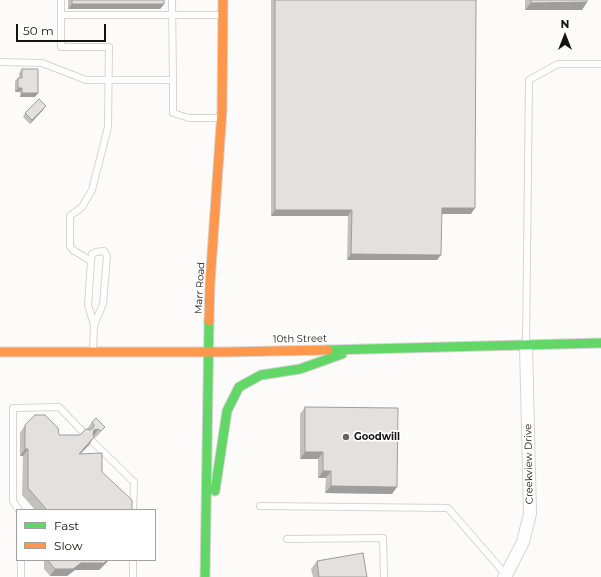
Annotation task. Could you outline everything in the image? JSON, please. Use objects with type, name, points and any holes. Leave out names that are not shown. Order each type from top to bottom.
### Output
[{"type":"main road","name":"Marr Road","points":[[205,577],[210,283],[222,118],[223,0]]},
{"type":"main road","name":"10th Street","points":[[0,352],[209,352],[601,343]]},
{"type":"main road","points":[[205,564],[227,411],[239,388],[261,375],[300,368],[357,349]]},
{"type":"street","name":"Creekview Drive","points":[[506,576],[523,542],[530,514],[526,345]]},
{"type":"lane","points":[[61,0],[61,47],[109,47],[108,127],[92,190],[82,207],[70,216],[70,246],[73,250],[91,261]]},
{"type":"lane","points":[[172,0],[173,113],[189,118],[222,118]]},
{"type":"lane","points":[[61,15],[223,15]]},
{"type":"lane","points":[[0,62],[42,63],[86,80],[173,80]]},
{"type":"lane","points":[[526,345],[529,80],[558,64],[601,64]]},
{"type":"lane","points":[[93,353],[94,325],[88,304],[91,261],[92,254],[96,252],[104,252],[108,256],[103,304],[94,325]]},
{"type":"lane","points":[[18,509],[12,501],[12,408],[59,407],[84,433]]},
{"type":"lane","points":[[92,441],[134,482],[133,509]]},
{"type":"lane","points":[[260,506],[448,508],[506,576]]},
{"type":"lane","points":[[287,539],[383,538],[384,577]]},
{"type":"lane","points":[[21,561],[21,577]]},
{"type":"lane","points":[[133,561],[133,577]]},
{"type":"building","points":[[72,0],[164,0],[164,4],[72,4]]},
{"type":"building","points":[[275,0],[476,0],[475,208],[442,208],[441,255],[351,254],[352,210],[275,210]]},
{"type":"building","points":[[531,0],[587,0],[587,2],[531,3]]},
{"type":"building","points":[[22,69],[38,69],[38,93],[22,93],[22,88],[18,88],[18,78],[22,78]]},
{"type":"building","points":[[39,99],[46,106],[32,120],[25,113]]},
{"type":"building","name":"Goodwill","points":[[305,407],[398,408],[397,487],[331,486],[331,471],[323,471],[323,452],[305,452]]},
{"type":"building","points":[[35,415],[45,415],[58,428],[59,435],[80,435],[86,429],[90,430],[93,428],[94,425],[92,422],[96,418],[105,427],[101,431],[98,429],[94,430],[94,437],[79,454],[102,453],[102,472],[132,500],[132,509],[46,509],[28,488],[28,449],[25,449],[25,425]]},
{"type":"building","points":[[363,553],[367,577],[319,577],[317,561]]},
{"type":"building","points":[[106,561],[104,563],[81,563],[73,569],[55,569],[49,562]]},
{"type":"traffic: fast","points":[[205,577],[209,321]]},
{"type":"traffic: fast","points":[[328,350],[601,343]]},
{"type":"traffic: fast","points":[[215,491],[227,411],[239,387],[261,375],[300,369],[342,354]]},
{"type":"traffic: slow","points":[[209,321],[210,283],[222,111],[223,0]]},
{"type":"traffic: slow","points":[[0,352],[226,352],[328,350]]},
{"type":"place","name":"Goodwill","points":[[346,437]]}]
